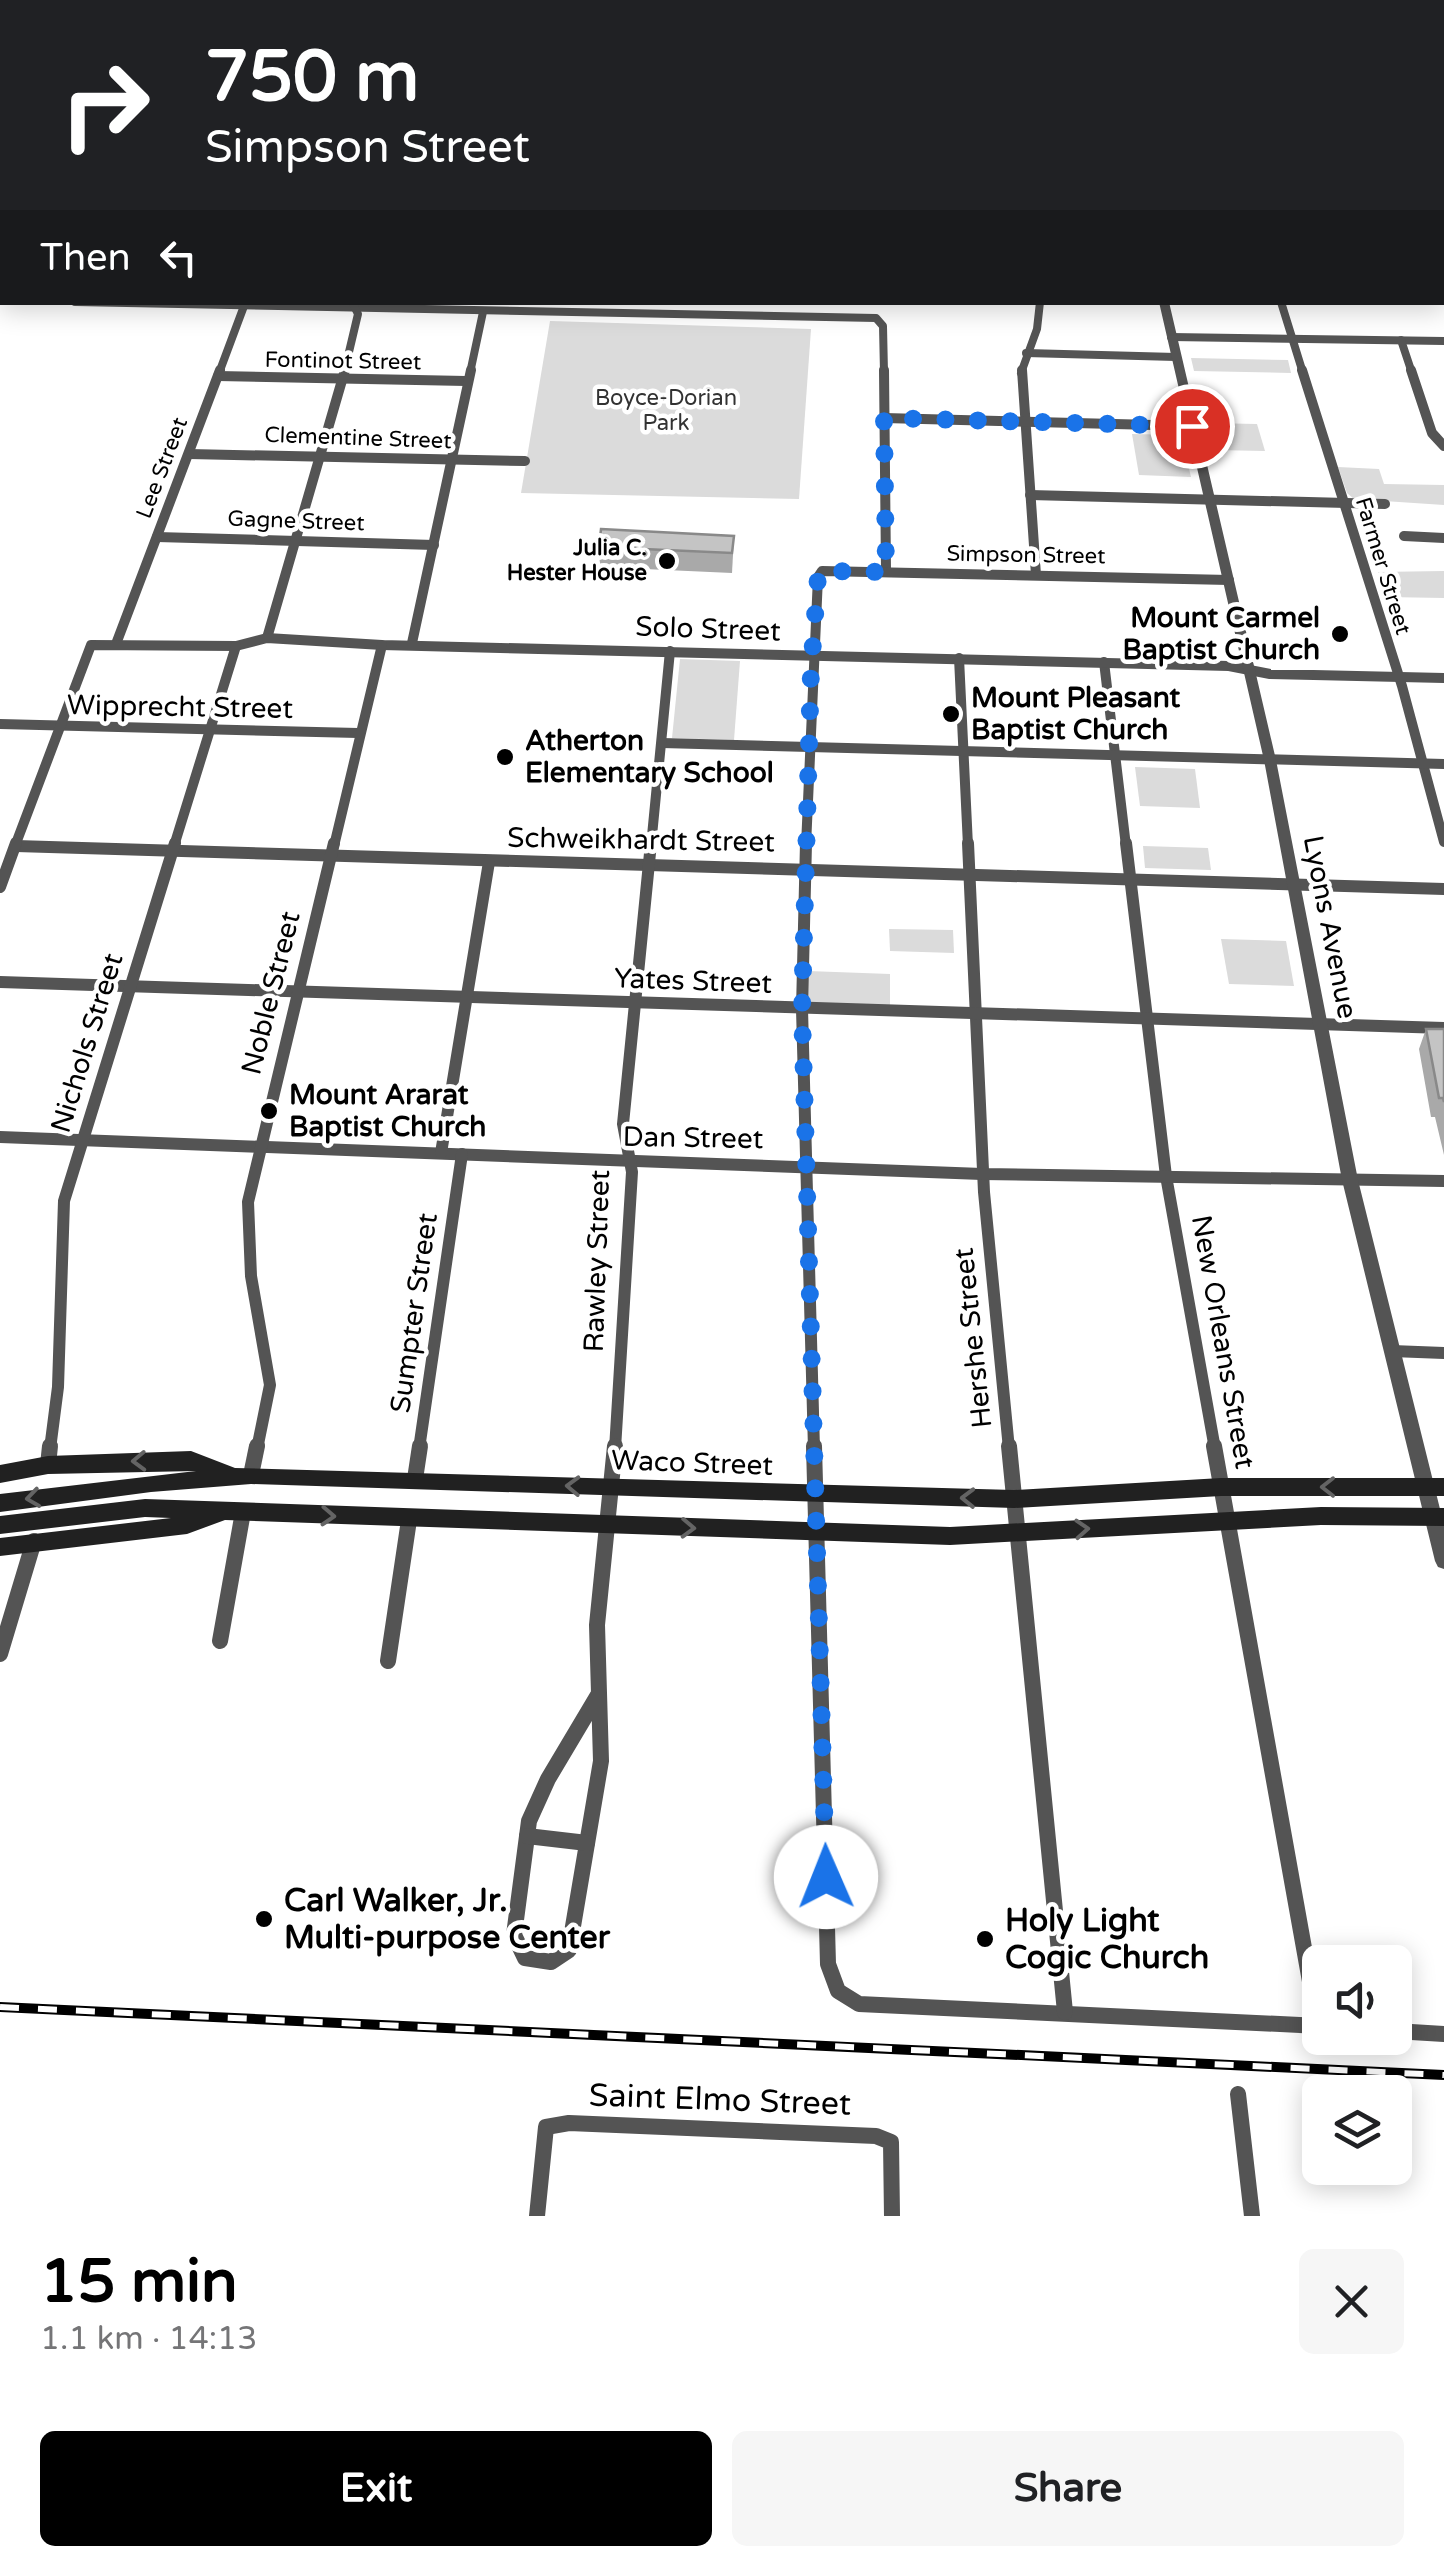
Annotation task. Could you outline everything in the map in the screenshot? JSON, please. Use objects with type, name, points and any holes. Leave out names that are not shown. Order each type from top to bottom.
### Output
[{"type":"main road","points":[[0,1474],[48,1464],[191,1460],[243,1475]]},
{"type":"main road","name":"Waco Street","points":[[0,1503],[243,1475],[1014,1498],[1221,1488],[1435,1486]]},
{"type":"main road","points":[[0,1525],[145,1508],[950,1536],[1228,1520],[1439,1517]]},
{"type":"main road","points":[[0,1547],[188,1525],[237,1512]]},
{"type":"street","points":[[226,305],[353,305],[483,312],[511,307],[675,317],[872,318],[884,326],[886,572]]},
{"type":"street","points":[[267,638],[344,378],[358,314],[353,305]]},
{"type":"street","points":[[675,317],[677,305]]},
{"type":"street","points":[[837,305],[837,316]]},
{"type":"street","points":[[1036,575],[1020,376],[1037,329],[1040,305]]},
{"type":"street","name":"Lyons Avenue","points":[[1165,305],[1270,760],[1350,1180],[1392,1350],[1435,1486],[1444,1562]]},
{"type":"street","name":"Farmer Street","points":[[1282,305],[1398,677],[1444,842]]},
{"type":"street","name":"Lee Street","points":[[116,644],[244,306]]},
{"type":"street","points":[[412,643],[483,312]]},
{"type":"street","points":[[1172,337],[1444,341]]},
{"type":"street","points":[[1401,340],[1432,432],[1444,446]]},
{"type":"street","points":[[1026,353],[1176,357]]},
{"type":"street","name":"Fontinot Street","points":[[218,376],[466,381]]},
{"type":"street","points":[[884,418],[1192,426]]},
{"type":"street","name":"Clementine Street","points":[[189,454],[525,461]]},
{"type":"street","points":[[1030,496],[1385,504]]},
{"type":"street","points":[[1404,536],[1444,538]]},
{"type":"street","name":"Gagne Street","points":[[158,538],[434,545]]},
{"type":"street","name":"Simpson Street","points":[[812,655],[818,576],[822,571],[1229,580]]},
{"type":"street","name":"Solo Street","points":[[61,726],[91,645],[236,646],[267,638],[1104,662],[1270,674],[1444,678]]},
{"type":"street","name":"Noble Street","points":[[243,1475],[270,1385],[248,1242],[247,1210],[382,644]]},
{"type":"street","name":"Nichols Street","points":[[48,1464],[58,1387],[64,1201],[236,646]]},
{"type":"street","name":"Rawley Street","points":[[598,1695],[548,1779],[529,1821],[514,1935],[525,1958],[550,1962],[569,1950],[601,1762],[596,1625],[612,1488],[631,1210],[630,1162],[623,1124],[670,651]]},
{"type":"street","points":[[812,655],[802,1010],[805,1165],[828,1954],[838,1991],[859,2004],[1302,2025]]},
{"type":"street","name":"Hershe Street","points":[[959,658],[982,1174],[1064,2012]]},
{"type":"street","name":"New Orleans Street","points":[[1104,662],[1166,1176],[1304,1945]]},
{"type":"street","name":"Wipprecht Street","points":[[0,724],[358,734]]},
{"type":"street","points":[[0,887],[61,726]]},
{"type":"street","points":[[662,743],[1444,764]]},
{"type":"street","name":"Schweikhardt Street","points":[[16,846],[1444,889]]},
{"type":"street","points":[[441,1153],[489,862]]},
{"type":"street","name":"Yates Street","points":[[0,982],[466,1000],[976,1011],[1444,1028]]},
{"type":"street","name":"Dan Street","points":[[0,1137],[982,1174],[1444,1181]]},
{"type":"street","name":"Sumpter Street","points":[[414,1479],[462,1154]]},
{"type":"street","points":[[1392,1350],[1444,1353]]},
{"type":"street","points":[[220,1641],[237,1512]]},
{"type":"street","points":[[388,1661],[409,1520]]},
{"type":"street","points":[[0,1654],[34,1541]]},
{"type":"street","points":[[527,1836],[588,1843]]},
{"type":"street","points":[[1412,2032],[1444,2034]]},
{"type":"street","points":[[1238,2094],[1252,2216]]},
{"type":"street","name":"Saint Elmo Street","points":[[538,2216],[546,2127],[569,2123],[876,2136],[891,2142],[892,2216]]},
{"type":"green space","name":"Boyce-Dorian Park","points":[[550,321],[811,329],[799,499],[521,493]]},
{"type":"green space","points":[[1191,358],[1288,360],[1291,373],[1194,371]]},
{"type":"green space","points":[[1207,423],[1257,424],[1265,451],[1214,450]]},
{"type":"green space","points":[[1132,434],[1181,435],[1191,477],[1139,475]]},
{"type":"green space","points":[[1338,467],[1379,469],[1384,484],[1444,485],[1444,505],[1354,499],[1347,493]]},
{"type":"green space","points":[[1444,571],[1444,598],[1386,597],[1378,572]]},
{"type":"green space","points":[[680,659],[740,661],[734,740],[672,738]]},
{"type":"green space","points":[[1135,767],[1195,769],[1200,808],[1140,806]]},
{"type":"green space","points":[[1143,846],[1208,848],[1211,870],[1145,868]]},
{"type":"green space","points":[[889,929],[953,930],[954,953],[890,951]]},
{"type":"green space","points":[[1221,939],[1286,941],[1294,986],[1229,984]]},
{"type":"green space","points":[[808,971],[890,974],[890,1007],[813,1005],[808,1001]]},
{"type":"building","points":[[601,529],[734,536],[732,553],[599,547]]},
{"type":"building","points":[[1426,1029],[1444,1029],[1444,1102],[1439,1098]]},
{"type":"railway","points":[[0,2007],[1444,2075]]},
{"type":"place","name":"Julia C. Hester House","points":[[667,561]]},
{"type":"place","name":"Mount Carmel Baptist Church","points":[[1340,634]]},
{"type":"place","name":"Mount Pleasant Baptist Church","points":[[951,714]]},
{"type":"place","name":"Atherton Elementary School","points":[[505,757]]},
{"type":"place","name":"Mount Ararat Baptist Church","points":[[269,1111]]},
{"type":"place","name":"Carl Walker, Jr. Multi-purpose Center","points":[[264,1919]]},
{"type":"place","name":"Holy Light Cogic Church","points":[[985,1939]]},
{"type":"route","points":[[826,1877],[802,1010],[811,670],[818,576],[822,571],[886,572],[884,418],[1192,426]]}]
